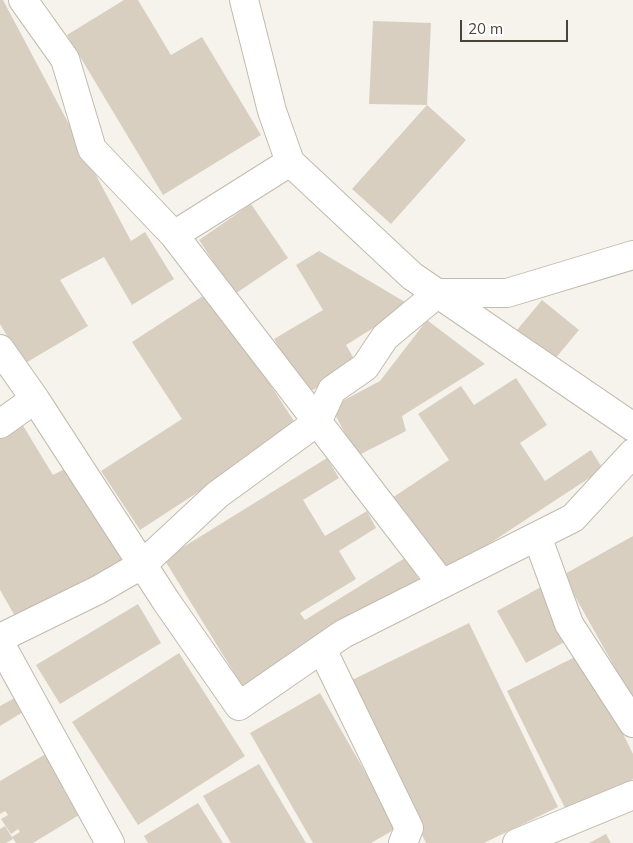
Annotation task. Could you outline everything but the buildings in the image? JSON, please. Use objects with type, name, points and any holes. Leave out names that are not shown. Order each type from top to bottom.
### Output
[{"type":"street","points":[[23,0],[64,59],[92,149],[174,235],[442,584]]},
{"type":"street","points":[[244,0],[272,111],[290,162],[412,276],[633,427]]},
{"type":"street","points":[[174,235],[290,162]]},
{"type":"street","points":[[0,638],[98,590],[143,564],[218,495],[317,422],[332,390],[365,367],[385,337],[438,294],[508,292],[633,255]]},
{"type":"street","points":[[0,349],[239,706],[343,634],[573,518],[633,453]]},
{"type":"street","points":[[0,424],[35,399]]},
{"type":"street","points":[[538,536],[569,624],[633,723]]},
{"type":"street","points":[[0,643],[110,843]]},
{"type":"street","points":[[322,649],[409,828],[402,843]]},
{"type":"street","points":[[518,843],[633,794]]}]
